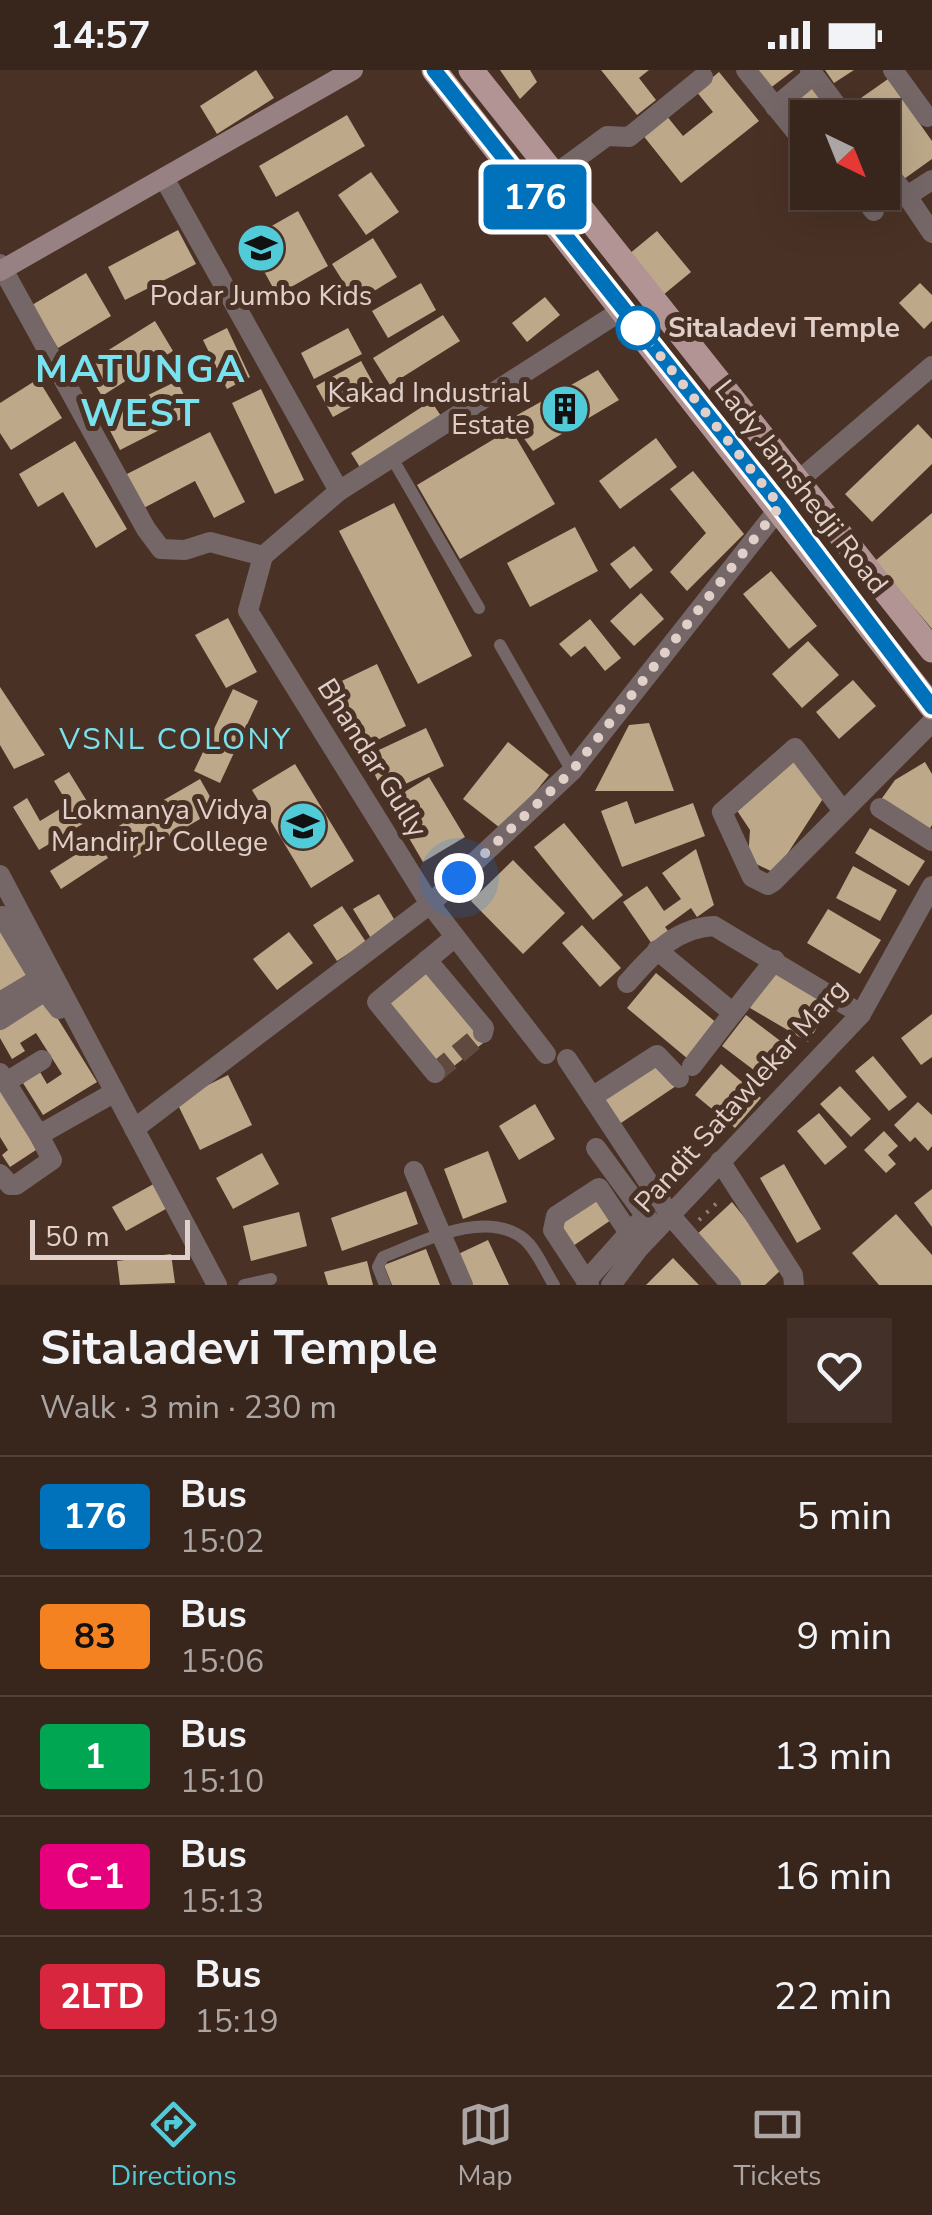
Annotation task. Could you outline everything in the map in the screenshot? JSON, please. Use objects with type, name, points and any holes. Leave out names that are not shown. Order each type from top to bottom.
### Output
[{"type":"main road","points":[[1,268],[353,70]]},
{"type":"main road","name":"Lady Jamshedji Road","points":[[434,70],[780,506],[932,707]]},
{"type":"main road","name":"Lady Jamshedji Road","points":[[471,70],[932,650]]},
{"type":"street","points":[[746,70],[790,125]]},
{"type":"street","points":[[893,70],[927,116]]},
{"type":"street","points":[[775,107],[812,72],[833,100]]},
{"type":"street","points":[[554,175],[607,136],[629,136],[704,77]]},
{"type":"street","points":[[164,178],[338,491]]},
{"type":"street","points":[[907,196],[932,180]]},
{"type":"street","points":[[900,188],[932,233]]},
{"type":"street","points":[[1,268],[146,529],[161,549],[185,550],[210,542],[262,556],[338,491],[624,309]]},
{"type":"street","points":[[798,481],[932,366]]},
{"type":"street","points":[[134,1129],[430,904],[572,771],[780,506]]},
{"type":"street","name":"Bhandar Gully","points":[[262,556],[248,611],[430,904],[592,1097],[657,1220]]},
{"type":"street","points":[[843,811],[795,748],[722,812],[752,876],[768,884],[843,811],[932,722]]},
{"type":"street","points":[[880,808],[932,840]]},
{"type":"street","points":[[0,874],[6,914],[45,974],[109,1095]]},
{"type":"street","name":"Pandit Satawlekar Marg","points":[[611,1285],[657,1220],[720,1161],[861,1014],[932,886]]},
{"type":"street","points":[[627,983],[656,950],[686,932],[714,926],[861,1014]]},
{"type":"street","points":[[434,1073],[377,1002],[455,937]]},
{"type":"street","points":[[656,950],[734,1012]]},
{"type":"street","points":[[427,960],[484,1028],[483,1033]]},
{"type":"street","points":[[592,1097],[658,1055],[686,1072],[775,960]]},
{"type":"street","points":[[0,1002],[45,974]]},
{"type":"street","points":[[0,1020],[41,992],[50,993],[109,1095],[134,1129],[217,1285]]},
{"type":"street","points":[[0,1174],[10,1186],[16,1185],[49,1162],[51,1156],[40,1135],[3,1077],[42,1060]]},
{"type":"street","points":[[40,1135],[109,1095]]},
{"type":"street","points":[[596,1148],[657,1220],[686,1232],[731,1285]]},
{"type":"street","points":[[720,1161],[793,1275],[794,1285]]},
{"type":"street","points":[[414,1171],[463,1285]]},
{"type":"street","points":[[629,1233],[599,1188],[556,1216],[552,1230],[588,1283],[629,1233],[657,1220]]},
{"type":"lane","points":[[392,458],[479,608]]},
{"type":"lane","points":[[500,645],[572,771]]},
{"type":"lane","points":[[385,1285],[378,1267],[383,1257],[480,1227],[512,1231],[527,1242],[554,1285]]},
{"type":"lane","points":[[244,1285],[271,1279]]},
{"type":"path","points":[[686,1232],[736,1185]]},
{"type":"building","points":[[256,70],[274,98],[217,134],[200,106]]},
{"type":"building","points":[[500,70],[530,70],[537,82],[520,99]]},
{"type":"building","points":[[601,70],[649,70],[639,78],[656,100],[637,115]]},
{"type":"building","points":[[755,70],[794,70],[769,89]]},
{"type":"building","points":[[825,70],[854,70],[834,83]]},
{"type":"building","points":[[719,72],[759,121],[681,183],[642,134],[666,115],[683,136],[713,112],[696,91]]},
{"type":"building","points":[[888,79],[932,141],[932,159],[904,179],[900,174],[900,100],[858,100]]},
{"type":"building","points":[[813,85],[825,100],[794,100]]},
{"type":"building","points":[[347,115],[365,146],[276,197],[259,166]]},
{"type":"building","points":[[371,172],[399,212],[366,235],[338,195]]},
{"type":"building","points":[[298,211],[328,266],[277,295],[247,240]]},
{"type":"building","points":[[178,230],[196,264],[125,300],[108,267]]},
{"type":"building","points":[[657,231],[691,272],[657,300],[623,259]]},
{"type":"building","points":[[373,238],[397,277],[356,302],[332,264]]},
{"type":"building","points":[[86,273],[111,316],[58,348],[32,305]]},
{"type":"building","points":[[421,283],[436,310],[388,338],[372,311]]},
{"type":"building","points":[[920,283],[932,295],[932,321],[924,329],[899,303]]},
{"type":"building","points":[[545,297],[560,315],[527,342],[512,323]]},
{"type":"building","points":[[443,315],[460,341],[390,385],[373,358]]},
{"type":"building","points":[[155,321],[173,351],[102,396],[83,366]]},
{"type":"building","points":[[227,328],[250,377],[227,389],[203,340]]},
{"type":"building","points":[[348,328],[362,354],[314,379],[301,353]]},
{"type":"building","points":[[361,361],[378,392],[333,417],[316,386]]},
{"type":"building","name":"Kakad Industrial Estate","points":[[598,370],[619,400],[533,451],[510,419]]},
{"type":"building","points":[[38,379],[62,418],[11,450],[0,433],[0,403]]},
{"type":"building","points":[[177,381],[193,413],[120,450],[103,417]]},
{"type":"building","points":[[261,389],[304,480],[275,494],[232,403]]},
{"type":"building","points":[[431,401],[443,419],[363,472],[351,453]]},
{"type":"building","points":[[918,424],[932,439],[932,464],[872,522],[845,494]]},
{"type":"building","points":[[511,429],[555,504],[460,559],[417,485]]},
{"type":"building","points":[[210,432],[245,502],[214,518],[195,481],[140,510],[123,476]]},
{"type":"building","points":[[656,438],[677,467],[620,509],[599,481]]},
{"type":"building","points":[[75,441],[127,529],[96,548],[63,492],[38,507],[19,474]]},
{"type":"building","points":[[693,471],[744,534],[687,591],[670,572],[706,533],[670,489]]},
{"type":"building","points":[[394,503],[472,656],[418,684],[339,531]]},
{"type":"building","points":[[932,513],[932,629],[875,561]]},
{"type":"building","points":[[575,527],[598,571],[530,607],[507,563]]},
{"type":"building","points":[[634,546],[653,570],[630,589],[610,564]]},
{"type":"building","points":[[771,571],[817,626],[789,649],[743,594]]},
{"type":"building","points":[[641,593],[664,619],[634,646],[610,621]]},
{"type":"building","points":[[228,618],[257,672],[226,688],[195,635]]},
{"type":"building","points":[[590,619],[621,658],[605,671],[585,646],[571,657],[559,644]]},
{"type":"building","points":[[808,641],[839,675],[802,708],[772,674]]},
{"type":"building","points":[[377,664],[406,726],[355,751],[325,689]]},
{"type":"building","points":[[853,680],[876,706],[839,739],[816,712]]},
{"type":"building","points":[[0,687],[45,755],[14,769],[0,745]]},
{"type":"building","points":[[233,689],[258,701],[220,783],[194,771]]},
{"type":"building","points":[[649,723],[674,791],[595,791],[629,725]]},
{"type":"building","points":[[426,728],[444,766],[384,794],[366,756]]},
{"type":"building","points":[[508,742],[549,775],[504,831],[463,799]]},
{"type":"building","points":[[792,754],[826,794],[775,873],[748,860],[750,830],[736,809]]},
{"type":"building","points":[[925,762],[932,774],[932,825],[927,833],[880,801],[895,780]]},
{"type":"building","name":"Lokmanya Vidya Mandir Jr College","points":[[295,764],[354,861],[311,888],[252,790]]},
{"type":"building","points":[[69,772],[96,816],[39,850],[13,807],[27,798],[40,821],[68,804],[54,781]]},
{"type":"building","points":[[429,777],[465,837],[423,862],[388,802]]},
{"type":"building","points":[[200,779],[217,809],[134,858],[117,827]]},
{"type":"building","points":[[627,801],[635,824],[693,803],[705,836],[622,867],[601,811]]},
{"type":"building","points":[[564,823],[623,895],[593,920],[534,847]]},
{"type":"building","points":[[870,828],[925,861],[909,886],[855,853]]},
{"type":"building","points":[[97,841],[108,858],[61,889],[50,871]]},
{"type":"building","points":[[696,849],[714,905],[697,917],[691,908],[665,927],[671,935],[654,947],[623,902],[647,886],[664,911],[681,899],[662,873]]},
{"type":"building","points":[[513,860],[565,913],[523,954],[471,901]]},
{"type":"building","points":[[853,866],[897,890],[880,921],[836,898]]},
{"type":"building","points":[[379,894],[397,924],[372,940],[353,909]]},
{"type":"building","points":[[342,906],[366,942],[337,961],[313,925]]},
{"type":"building","points":[[828,909],[881,940],[860,974],[807,943]]},
{"type":"building","points":[[0,925],[33,971],[0,992]]},
{"type":"building","points":[[582,925],[621,968],[600,987],[562,943]]},
{"type":"building","points":[[289,932],[313,963],[277,990],[253,959]]},
{"type":"building","points":[[428,966],[487,1040],[440,1077],[382,1004]]},
{"type":"building","points":[[773,970],[831,1005],[808,1042],[750,1008]]},
{"type":"building","points":[[656,973],[718,1024],[688,1059],[627,1008]]},
{"type":"building","points":[[45,998],[97,1082],[43,1115],[23,1083],[40,1072],[47,1084],[62,1074],[36,1033],[20,1043],[25,1051],[12,1059],[0,1038],[0,1025]]},
{"type":"building","points":[[932,1014],[932,1057],[921,1065],[901,1038]]},
{"type":"building","points":[[746,1015],[791,1049],[767,1080],[722,1046]]},
{"type":"building","points":[[873,1056],[907,1097],[889,1111],[855,1071]]},
{"type":"building","points":[[660,1060],[676,1086],[615,1127],[598,1102]]},
{"type":"building","points":[[721,1064],[761,1098],[735,1128],[695,1095]]},
{"type":"building","points":[[228,1075],[252,1125],[200,1150],[176,1101]]},
{"type":"building","points":[[840,1086],[871,1119],[851,1137],[820,1104]]},
{"type":"building","points":[[0,1087],[39,1148],[10,1167],[2,1155],[8,1150],[0,1137]]},
{"type":"building","points":[[918,1102],[932,1115],[932,1146],[928,1151],[915,1137],[910,1142],[894,1125]]},
{"type":"building","points":[[535,1104],[555,1139],[519,1160],[499,1126]]},
{"type":"building","points":[[819,1113],[847,1147],[825,1165],[797,1131]]},
{"type":"building","points":[[884,1131],[898,1146],[888,1155],[896,1164],[886,1173],[864,1150]]},
{"type":"building","points":[[488,1151],[507,1202],[463,1219],[444,1169]]},
{"type":"building","points":[[262,1153],[279,1184],[233,1209],[216,1178]]},
{"type":"building","points":[[784,1164],[821,1229],[797,1243],[760,1178]]},
{"type":"building","points":[[159,1181],[173,1205],[126,1231],[112,1207]]},
{"type":"building","points":[[932,1189],[932,1227],[914,1203]]},
{"type":"building","points":[[406,1191],[418,1224],[342,1251],[331,1218]]},
{"type":"building","points":[[597,1192],[614,1218],[573,1246],[554,1220]]},
{"type":"building","points":[[732,1202],[784,1267],[765,1285],[736,1285],[693,1238]]},
{"type":"building","points":[[299,1212],[307,1246],[251,1261],[243,1226]]},
{"type":"building","points":[[896,1214],[932,1255],[932,1285],[879,1285],[852,1253]]},
{"type":"building","points":[[488,1240],[509,1285],[467,1285],[454,1256]]},
{"type":"building","points":[[426,1249],[440,1285],[392,1285],[384,1265]]},
{"type":"building","points":[[171,1254],[175,1283],[120,1285],[117,1261]]},
{"type":"building","points":[[673,1258],[699,1285],[646,1285]]},
{"type":"building","points":[[367,1261],[373,1285],[328,1285],[324,1272]]},
{"type":"tunnel","points":[[435,1073],[483,1033]]},
{"type":"bus line","name":"176","points":[[434,70],[780,506],[932,707]]},
{"type":"place","name":"Podar Jumbo Kids","points":[[261,248]]},
{"type":"place","name":"Sitaladevi Temple","points":[[638,328]]},
{"type":"place","name":"Kakad Industrial Estate","points":[[565,409]]},
{"type":"place","name":"Lokmanya Vidya Mandir Jr College","points":[[303,826]]},
{"type":"district","name":"MATUNGA WEST","points":[[141,391]]},
{"type":"district","name":"VSNL COLONY","points":[[176,739]]},
{"type":"route","points":[[459,878],[572,771],[780,506],[638,328]]}]
